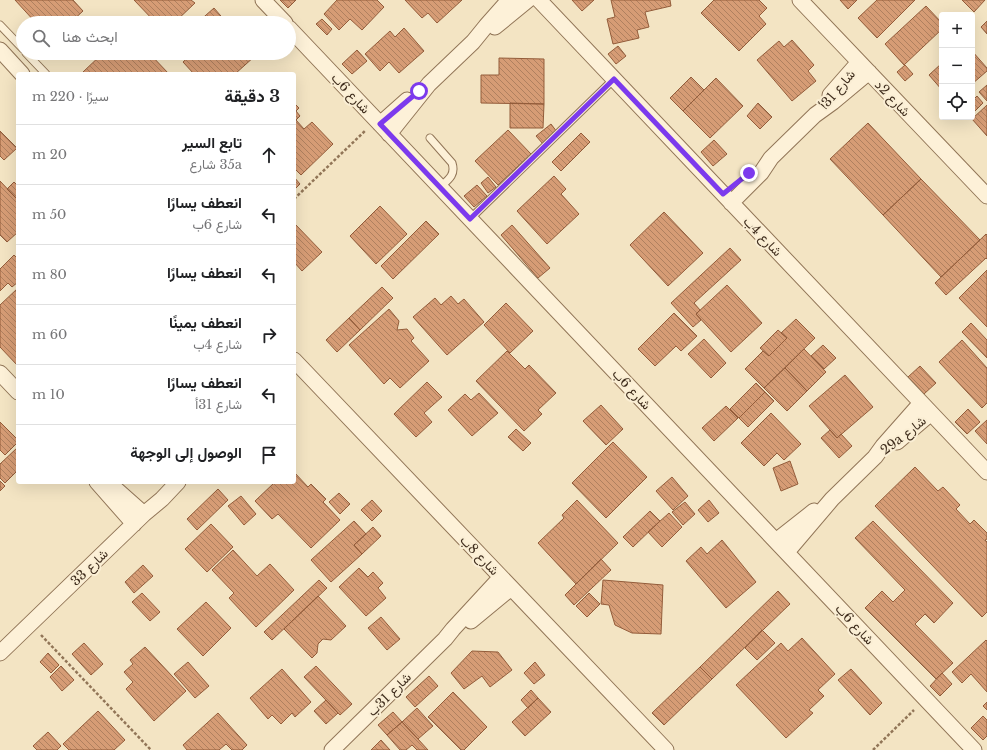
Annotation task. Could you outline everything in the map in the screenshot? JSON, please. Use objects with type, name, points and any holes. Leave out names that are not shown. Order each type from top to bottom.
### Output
[{"type":"street","points":[[263,0],[278,16]]},
{"type":"street","points":[[382,126],[410,98],[429,84],[473,42],[509,0]]},
{"type":"street","points":[[473,42],[528,0]]},
{"type":"street","name":"شارع 4ب","points":[[539,0],[987,472]]},
{"type":"street","name":"شارع 2د","points":[[800,0],[987,196]]},
{"type":"street","name":"شارع 6ب","points":[[296,35],[974,750]]},
{"type":"street","points":[[0,50],[20,72]]},
{"type":"street","name":"شارع 31أ","points":[[727,198],[761,173],[771,158],[815,116],[834,102],[864,67]]},
{"type":"street","points":[[0,373],[16,390]]},
{"type":"street","name":"شارع 8ب","points":[[299,375],[506,583],[666,750]]},
{"type":"street","name":"29a شارع","points":[[787,552],[832,499],[875,457],[884,446],[926,408]]},
{"type":"street","points":[[99,484],[139,519]]},
{"type":"street","points":[[110,484],[139,519]]},
{"type":"street","name":"شارع 33","points":[[0,653],[176,484]]},
{"type":"street","name":"29a شارع","points":[[776,541],[809,514],[832,499]]},
{"type":"street","name":"شارع 31ب","points":[[332,750],[445,639],[465,626],[506,583]]},
{"type":"lane","points":[[0,25],[16,42]]},
{"type":"lane","points":[[33,60],[44,72]]},
{"type":"lane","points":[[470,219],[614,79]]},
{"type":"lane","points":[[430,138],[452,163],[454,169],[452,176],[440,187]]},
{"type":"path","points":[[296,197],[382,126]]},
{"type":"path","points":[[31,624],[151,750]]},
{"type":"path","points":[[873,750],[926,699]]},
{"type":"building","points":[[15,0],[73,0],[83,11],[78,16],[30,16]]},
{"type":"building","points":[[134,0],[191,0],[195,3],[181,16],[149,16]]},
{"type":"building","points":[[280,0],[296,0],[288,8]]},
{"type":"building","points":[[337,0],[377,0],[384,7],[362,30],[350,19],[339,30],[324,14]]},
{"type":"building","points":[[405,0],[462,0],[437,23],[428,13],[422,18]]},
{"type":"building","points":[[572,0],[594,0],[582,11]]},
{"type":"building","points":[[611,0],[670,0],[671,6],[645,12],[649,27],[637,30],[639,38],[613,44],[607,19],[615,17]]},
{"type":"building","points":[[714,0],[759,0],[767,8],[759,16],[766,24],[739,51],[701,13]]},
{"type":"building","points":[[840,0],[857,0],[848,9]]},
{"type":"building","points":[[877,0],[915,0],[877,38],[858,18]]},
{"type":"building","points":[[962,0],[985,0],[974,12]]},
{"type":"building","points":[[926,6],[939,20],[939,32],[904,65],[885,44]]},
{"type":"building","points":[[214,8],[221,16],[205,16]]},
{"type":"building","points":[[322,19],[332,29],[327,35],[316,24]]},
{"type":"building","points":[[987,21],[987,34],[981,27]]},
{"type":"building","points":[[404,28],[424,51],[399,73],[389,62],[380,71],[365,54],[390,31],[395,37]]},
{"type":"building","points":[[792,40],[814,65],[808,71],[816,81],[792,101],[757,60],[779,41],[784,47]]},
{"type":"building","points":[[618,46],[626,56],[616,64],[608,54]]},
{"type":"building","points":[[357,50],[367,61],[352,74],[342,64]]},
{"type":"building","points":[[975,54],[987,68],[987,71],[975,81]]},
{"type":"building","points":[[499,58],[544,59],[544,104],[481,103],[481,75],[499,75]]},
{"type":"building","points":[[96,60],[156,60],[167,72],[83,72]]},
{"type":"building","points":[[185,60],[251,60],[237,72],[192,72],[183,62]]},
{"type":"building","points":[[905,65],[913,74],[905,81],[897,72]]},
{"type":"building","points":[[939,66],[939,87],[929,75]]},
{"type":"building","points":[[691,77],[704,90],[683,111],[670,98]]},
{"type":"building","points":[[716,78],[743,106],[710,138],[683,111]]},
{"type":"building","points":[[987,85],[987,101],[979,92]]},
{"type":"building","points":[[977,96],[983,103],[975,111],[975,98]]},
{"type":"building","points":[[510,103],[544,104],[543,128],[510,128]]},
{"type":"building","points":[[758,103],[772,117],[760,129],[747,116]]},
{"type":"building","points":[[987,105],[987,136],[973,120],[975,120],[975,116]]},
{"type":"building","points":[[296,111],[300,116],[296,120]]},
{"type":"building","points":[[296,120],[304,129],[312,122],[333,144],[301,175],[296,170]]},
{"type":"building","points":[[868,123],[921,179],[883,215],[830,159]]},
{"type":"building","points":[[551,124],[557,132],[543,144],[536,136]]},
{"type":"building","points":[[508,130],[531,154],[498,185],[475,161]]},
{"type":"building","points":[[0,131],[16,147],[16,149],[4,160],[0,156]]},
{"type":"building","points":[[581,133],[590,142],[561,171],[552,162]]},
{"type":"building","points":[[714,140],[727,154],[713,166],[701,152]]},
{"type":"building","points":[[554,176],[566,189],[561,194],[579,214],[547,244],[517,211]]},
{"type":"building","points":[[488,177],[496,187],[488,193],[481,183]]},
{"type":"building","points":[[296,179],[300,184],[296,188]]},
{"type":"building","points":[[921,179],[980,240],[941,277],[883,215]]},
{"type":"building","points":[[0,181],[16,198],[16,234],[7,242],[0,235]]},
{"type":"building","points":[[14,182],[16,184],[16,198],[7,189]]},
{"type":"building","points":[[477,185],[487,196],[474,207],[464,196]]},
{"type":"building","points":[[380,206],[407,234],[376,264],[350,236]]},
{"type":"building","points":[[664,212],[703,253],[668,286],[630,245]]},
{"type":"building","points":[[426,221],[439,234],[393,279],[381,266]]},
{"type":"building","points":[[296,225],[322,252],[302,271],[296,264]]},
{"type":"building","points":[[512,225],[550,268],[538,278],[501,235]]},
{"type":"building","points":[[986,234],[987,259],[986,258],[946,295],[935,283]]},
{"type":"building","points":[[730,248],[741,260],[694,303],[700,310],[696,314],[701,320],[693,327],[671,303]]},
{"type":"building","points":[[14,255],[16,257],[16,284],[12,287],[8,283],[0,291],[0,269]]},
{"type":"building","points":[[987,270],[987,327],[959,298]]},
{"type":"building","points":[[727,285],[762,323],[731,352],[696,314]]},
{"type":"building","points":[[382,287],[393,298],[360,330],[349,318]]},
{"type":"building","points":[[16,290],[16,364],[0,347],[0,305]]},
{"type":"building","points":[[451,296],[458,304],[464,299],[484,322],[447,355],[413,317],[435,298],[441,305]]},
{"type":"building","points":[[506,303],[533,331],[510,353],[484,325]]},
{"type":"building","points":[[389,309],[399,321],[397,330],[407,329],[414,338],[411,341],[429,361],[400,388],[390,378],[384,384],[349,345]]},
{"type":"building","points":[[674,313],[697,336],[681,351],[676,346],[655,366],[638,349]]},
{"type":"building","points":[[349,318],[360,330],[337,352],[326,340]]},
{"type":"building","points":[[796,319],[815,338],[764,388],[745,369],[763,351],[769,356],[787,338],[781,333]]},
{"type":"building","points":[[971,323],[987,340],[987,358],[962,332]]},
{"type":"building","points":[[778,330],[787,338],[769,356],[760,348]]},
{"type":"building","points":[[704,339],[726,363],[711,378],[688,354]]},
{"type":"building","points":[[962,340],[987,368],[987,403],[982,408],[939,362]]},
{"type":"building","points":[[823,345],[836,358],[824,369],[811,356]]},
{"type":"building","points":[[804,349],[826,372],[807,391],[785,368]]},
{"type":"building","points":[[507,351],[525,369],[529,365],[556,393],[538,410],[542,414],[524,431],[476,381]]},
{"type":"building","points":[[920,366],[936,383],[924,394],[908,377]]},
{"type":"building","points":[[785,368],[807,391],[787,411],[764,388]]},
{"type":"building","points":[[845,375],[873,407],[837,438],[809,406]]},
{"type":"building","points":[[427,382],[442,397],[424,413],[432,422],[416,437],[394,414]]},
{"type":"building","points":[[756,383],[765,392],[739,418],[730,409]]},
{"type":"building","points":[[765,392],[774,401],[748,427],[739,418]]},
{"type":"building","points":[[479,393],[498,413],[472,436],[448,410],[465,394],[471,400]]},
{"type":"building","points":[[601,405],[623,429],[606,445],[583,421]]},
{"type":"building","points":[[726,406],[738,418],[714,441],[702,428]]},
{"type":"building","points":[[968,409],[980,422],[967,434],[955,422]]},
{"type":"building","points":[[771,413],[801,444],[784,460],[777,453],[764,466],[741,443]]},
{"type":"building","points":[[987,420],[987,444],[975,431]]},
{"type":"building","points":[[0,422],[16,438],[16,444],[5,455],[0,450]]},
{"type":"building","points":[[516,429],[531,443],[523,451],[508,437]]},
{"type":"building","points":[[830,430],[837,438],[841,434],[852,446],[839,458],[821,438]]},
{"type":"building","points":[[613,442],[647,477],[606,518],[572,483]]},
{"type":"building","points":[[16,449],[16,472],[5,483],[0,478],[0,464]]},
{"type":"building","points":[[790,461],[798,484],[781,491],[773,468]]},
{"type":"building","points":[[915,467],[938,491],[943,487],[960,505],[956,509],[970,524],[974,520],[987,533],[987,539],[985,540],[987,542],[987,612],[982,617],[875,506]]},
{"type":"building","points":[[296,474],[308,487],[311,484],[326,499],[323,502],[340,520],[311,548],[278,514],[272,519],[255,501],[273,484],[296,484]]},
{"type":"building","points":[[672,477],[688,496],[673,510],[656,491]]},
{"type":"building","points":[[0,481],[5,486],[0,491]]},
{"type":"building","points":[[218,489],[228,500],[197,530],[187,519]]},
{"type":"building","points":[[339,493],[350,504],[340,514],[329,502]]},
{"type":"building","points":[[241,496],[256,514],[244,525],[228,506]]},
{"type":"building","points":[[372,500],[382,511],[372,521],[361,510]]},
{"type":"building","points":[[577,500],[618,543],[576,584],[538,543],[564,518],[562,515]]},
{"type":"building","points":[[709,500],[719,513],[708,522],[698,510]]},
{"type":"building","points":[[685,502],[695,514],[683,525],[672,512]]},
{"type":"building","points":[[650,511],[660,521],[633,547],[623,537]]},
{"type":"building","points":[[669,513],[682,527],[662,547],[648,532]]},
{"type":"building","points":[[354,521],[366,534],[354,545],[362,554],[331,582],[311,560]]},
{"type":"building","points":[[873,521],[953,603],[934,623],[925,614],[915,624],[953,663],[936,679],[865,608],[882,591],[893,602],[905,590],[855,538]]},
{"type":"building","points":[[211,524],[233,547],[207,572],[185,549]]},
{"type":"building","points":[[373,527],[381,536],[362,554],[354,545]]},
{"type":"building","points":[[722,540],[756,582],[726,608],[686,561],[701,547],[707,554]]},
{"type":"building","points":[[233,550],[257,576],[270,564],[294,590],[256,627],[229,598],[234,593],[212,570]]},
{"type":"building","points":[[601,559],[611,570],[574,605],[565,595]]},
{"type":"building","points":[[143,565],[153,576],[134,593],[125,582]]},
{"type":"building","points":[[359,568],[368,577],[373,572],[383,583],[378,588],[386,598],[366,616],[339,587]]},
{"type":"building","points":[[319,580],[327,588],[272,640],[264,632]]},
{"type":"building","points":[[603,580],[663,585],[661,634],[632,633],[615,625],[609,605],[601,604]]},
{"type":"building","points":[[778,591],[790,604],[712,679],[700,667]]},
{"type":"building","points":[[142,593],[160,612],[150,621],[132,602]]},
{"type":"building","points":[[589,593],[600,604],[587,617],[576,606]]},
{"type":"building","points":[[318,596],[346,626],[331,640],[323,639],[318,644],[317,653],[312,658],[284,629]]},
{"type":"building","points":[[206,602],[231,628],[203,656],[177,629]]},
{"type":"building","points":[[381,617],[400,639],[387,650],[368,628]]},
{"type":"building","points":[[762,630],[775,643],[757,660],[745,648]]},
{"type":"building","points":[[802,638],[835,674],[818,690],[824,696],[809,710],[813,713],[786,738],[736,685],[781,643],[788,651]]},
{"type":"building","points":[[986,640],[987,692],[971,674],[962,683],[952,672]]},
{"type":"building","points":[[84,643],[103,664],[91,675],[72,654]]},
{"type":"building","points":[[145,647],[186,691],[154,721],[126,689],[133,682],[124,672],[133,664],[130,660]]},
{"type":"building","points":[[472,651],[498,652],[512,670],[490,687],[482,676],[464,689],[451,673]]},
{"type":"building","points":[[48,653],[59,665],[51,673],[40,662]]},
{"type":"building","points":[[188,662],[209,686],[195,698],[174,674]]},
{"type":"building","points":[[535,662],[545,675],[534,684],[524,673]]},
{"type":"building","points":[[61,666],[74,680],[62,691],[50,677]]},
{"type":"building","points":[[316,666],[352,704],[340,715],[304,677]]},
{"type":"building","points":[[700,667],[712,679],[664,725],[652,713]]},
{"type":"building","points":[[282,669],[311,702],[295,717],[292,713],[281,724],[272,715],[268,719],[250,698]]},
{"type":"building","points":[[851,669],[882,703],[870,715],[838,680]]},
{"type":"building","points":[[942,673],[952,684],[940,696],[930,686]]},
{"type":"building","points":[[429,676],[438,686],[415,707],[406,697]]},
{"type":"building","points":[[531,690],[538,698],[528,708],[521,700]]},
{"type":"building","points":[[453,692],[487,727],[464,750],[461,750],[428,717]]},
{"type":"building","points":[[538,698],[551,712],[525,736],[512,722]]},
{"type":"building","points":[[326,700],[338,713],[326,724],[314,711]]},
{"type":"building","points":[[987,702],[987,710],[983,706]]},
{"type":"building","points":[[417,708],[433,726],[418,739],[402,722]]},
{"type":"building","points":[[98,711],[125,740],[114,750],[69,750],[63,744]]},
{"type":"building","points":[[393,712],[402,722],[387,735],[378,725]]},
{"type":"building","points":[[218,713],[247,745],[242,750],[232,750],[226,744],[219,750],[187,750],[183,745]]},
{"type":"building","points":[[983,716],[987,720],[987,736],[983,740],[971,728]]},
{"type":"building","points":[[402,722],[428,750],[417,750],[412,745],[406,750],[400,750],[387,735]]},
{"type":"building","points":[[48,732],[61,746],[57,750],[37,750],[33,746]]},
{"type":"building","points":[[381,740],[390,750],[371,750]]},
{"type":"route","points":[[419,91],[380,124],[470,219],[614,79],[723,194],[749,173]]}]
